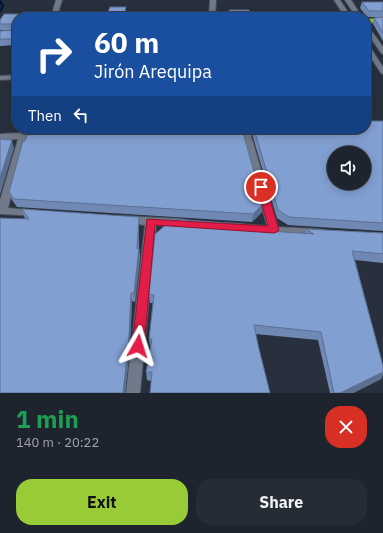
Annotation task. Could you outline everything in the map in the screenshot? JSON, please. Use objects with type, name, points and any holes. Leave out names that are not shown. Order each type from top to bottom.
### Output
[{"type":"highway","points":[[371,21],[383,20]]},
{"type":"street","points":[[55,12],[59,0]]},
{"type":"street","points":[[212,12],[213,0]]},
{"type":"street","points":[[338,0],[345,12]]},
{"type":"street","points":[[348,0],[356,12]]},
{"type":"street","points":[[371,34],[383,52]]},
{"type":"street","points":[[371,51],[380,63],[383,72]]},
{"type":"street","points":[[0,78],[12,77]]},
{"type":"street","points":[[0,137],[14,134]]},
{"type":"street","points":[[22,134],[1,211],[49,214]]},
{"type":"street","points":[[246,134],[274,230]]},
{"type":"street","points":[[112,219],[189,224]]},
{"type":"street","points":[[133,393],[151,221]]},
{"type":"street","points":[[220,226],[330,234]]},
{"type":"building","points":[[362,2],[383,2],[383,11],[369,11]]},
{"type":"building","points":[[110,7],[126,7],[124,12],[108,12]]},
{"type":"building","points":[[229,10],[249,10],[250,12],[230,12]]},
{"type":"building","points":[[4,14],[12,14],[12,24],[0,24],[0,20]]},
{"type":"building","points":[[383,17],[383,33],[374,18]]},
{"type":"building","points":[[12,30],[12,39],[0,39],[0,31]]},
{"type":"building","points":[[371,121],[383,121],[383,223],[289,217],[278,210],[255,134],[371,134]]},
{"type":"building","points":[[243,134],[263,204],[253,214],[14,199],[9,192],[23,141],[25,141],[27,135]]},
{"type":"building","points":[[0,139],[12,140],[0,178]]},
{"type":"building","points":[[22,209],[139,217],[137,249],[139,248],[134,293],[131,293],[129,338],[123,393],[0,393],[0,218],[29,219]]},
{"type":"building","points":[[173,219],[242,224],[237,229],[314,234],[306,229],[383,233],[383,254],[352,251],[383,366],[383,372],[340,393],[334,393],[321,332],[254,325],[270,393],[150,393],[152,372],[146,372],[152,339],[149,339],[154,295],[149,294],[155,234]]},
{"type":"waterway","points":[[0,1],[3,6],[0,11]]},
{"type":"route","points":[[138,346],[151,221],[274,230],[261,187]]}]
